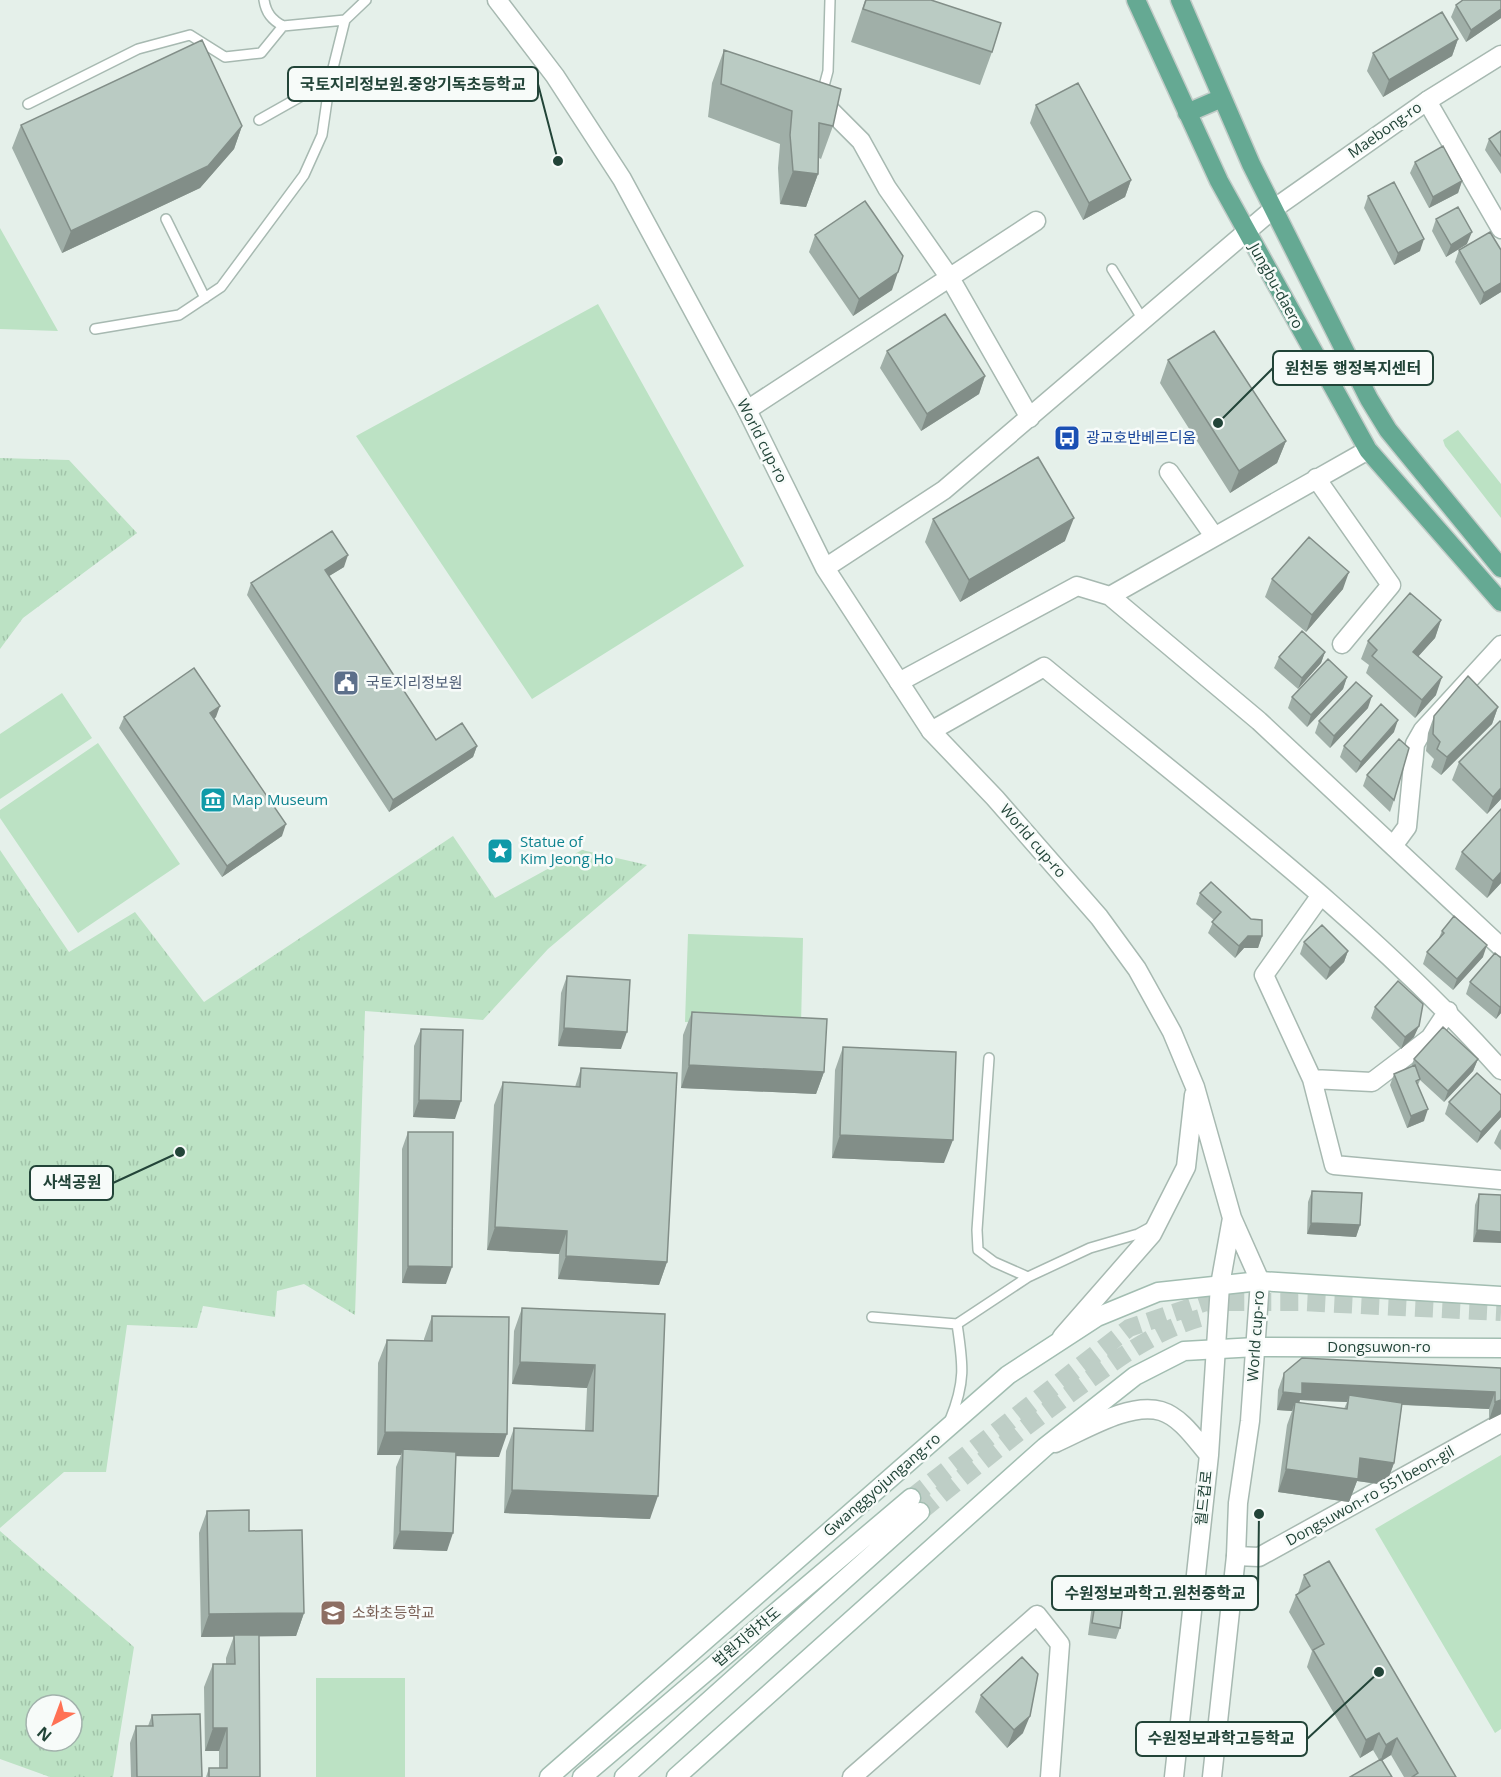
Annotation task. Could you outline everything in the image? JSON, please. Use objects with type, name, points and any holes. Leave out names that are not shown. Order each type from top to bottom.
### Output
[{"type":"main road","name":"Jungbu-daero","points":[[1136,0],[1187,113],[1246,231],[1368,450],[1501,602]]},
{"type":"main road","name":"Jungbu-daero","points":[[1180,0],[1272,210],[1388,430],[1501,568]]},
{"type":"main road","points":[[1187,113],[1222,98]]},
{"type":"street","name":"World cup-ro","points":[[497,0],[555,76],[622,178],[747,410],[825,568],[931,731],[995,798],[1100,917],[1137,969],[1172,1032],[1195,1087],[1232,1218],[1260,1281],[1250,1421],[1238,1503],[1236,1556],[1212,1777]]},
{"type":"street","name":"Maebong-ro","points":[[825,568],[944,490],[1272,210],[1426,101],[1501,55]]},
{"type":"street","points":[[824,86],[822,92],[829,109],[861,141],[887,188],[950,278],[1030,418]]},
{"type":"street","points":[[1426,101],[1501,229]]},
{"type":"street","points":[[747,410],[1036,221]]},
{"type":"street","points":[[1110,596],[1368,450]]},
{"type":"street","points":[[1169,472],[1214,536]]},
{"type":"street","points":[[1316,478],[1391,585],[1342,644]]},
{"type":"street","points":[[899,681],[1077,586],[1110,596],[1258,721],[1501,947]]},
{"type":"street","points":[[1393,846],[1407,826],[1415,744],[1423,730],[1501,645]]},
{"type":"street","points":[[931,731],[1044,667],[1321,896],[1448,1011],[1501,1070]]},
{"type":"street","points":[[1321,896],[1264,975],[1312,1079],[1334,1165],[1501,1180]]},
{"type":"street","points":[[1312,1079],[1372,1082],[1430,1038],[1448,1011]]},
{"type":"street","points":[[1057,1343],[1152,1234],[1158,1223],[1186,1167],[1195,1087]]},
{"type":"street","name":"월드컵로","points":[[1174,1777],[1209,1455],[1220,1286],[1232,1218]]},
{"type":"street","points":[[1260,1281],[1501,1296]]},
{"type":"street","name":"Gwanggyojungang-ro","points":[[549,1777],[1008,1375],[1097,1317],[1158,1292],[1260,1281]]},
{"type":"street","points":[[675,1777],[1045,1447],[1135,1376],[1184,1352],[1256,1347]]},
{"type":"street","name":"Dongsuwon-ro","points":[[1256,1347],[1501,1347]]},
{"type":"street","points":[[1045,1447],[1134,1409],[1162,1411],[1184,1426],[1209,1455]]},
{"type":"street","name":"Dongsuwon-ro 551beon-gil","points":[[1236,1556],[1259,1557],[1501,1423]]},
{"type":"street","name":"법원지하차도","points":[[582,1777],[916,1505],[624,1777]]},
{"type":"street","points":[[852,1777],[1037,1615],[1060,1644],[1050,1777]]},
{"type":"lane","points":[[264,0],[273,21],[284,26],[345,20]]},
{"type":"lane","points":[[95,329],[179,315],[221,287],[304,175],[322,135],[330,80],[345,20],[366,0]]},
{"type":"lane","points":[[824,86],[828,70],[830,0]]},
{"type":"lane","points":[[28,104],[138,49],[190,34],[225,57],[261,53],[284,26]]},
{"type":"lane","points":[[259,120],[330,80]]},
{"type":"lane","points":[[166,219],[205,298]]},
{"type":"lane","points":[[1112,269],[1143,320]]},
{"type":"lane","points":[[989,1058],[977,1230],[978,1250],[994,1262],[1028,1277]]},
{"type":"lane","points":[[872,1317],[957,1324],[1028,1277],[1090,1248],[1138,1234],[1158,1223]]},
{"type":"lane","points":[[947,1428],[961,1393],[963,1364],[957,1324]]},
{"type":"green space","points":[[0,228],[58,331],[0,329]]},
{"type":"green space","points":[[598,304],[744,566],[532,699],[356,436]]},
{"type":"green space","points":[[1458,430],[1501,484],[1501,518],[1445,446],[1443,440]]},
{"type":"green space","points":[[0,458],[69,460],[137,533],[23,618],[0,649]]},
{"type":"green space","points":[[62,693],[92,738],[0,799],[0,734]]},
{"type":"green space","points":[[98,743],[180,864],[78,933],[0,818],[0,810]]},
{"type":"green space","points":[[453,836],[495,898],[582,850],[647,865],[548,949],[483,1020],[365,1011],[355,1315],[304,1284],[277,1291],[275,1317],[203,1306],[197,1328],[127,1325],[106,1472],[64,1472],[0,1528],[0,850],[69,952],[135,912],[204,1002]]},
{"type":"green space","points":[[688,934],[803,938],[801,1026],[685,1022]]},
{"type":"green space","points":[[1501,1455],[1501,1729],[1495,1733],[1375,1529]]},
{"type":"green space","points":[[0,1531],[134,1647],[113,1777],[50,1777],[0,1759]]},
{"type":"green space","points":[[316,1678],[405,1678],[405,1777],[316,1777]]},
{"type":"building","points":[[866,0],[931,0],[1001,23],[992,52],[863,9]]},
{"type":"building","points":[[1463,0],[1501,0],[1501,9],[1471,30],[1456,5]]},
{"type":"building","points":[[1442,12],[1458,39],[1389,80],[1373,53]]},
{"type":"building","points":[[202,40],[242,126],[208,166],[71,231],[21,125]]},
{"type":"building","points":[[724,50],[841,89],[833,126],[819,123],[818,174],[793,171],[790,135],[792,111],[721,84]]},
{"type":"building","points":[[1078,83],[1131,180],[1089,203],[1036,105]]},
{"type":"building","points":[[1501,131],[1501,156],[1489,139]]},
{"type":"building","points":[[1443,146],[1462,181],[1433,197],[1415,162]]},
{"type":"building","points":[[1394,182],[1424,239],[1398,253],[1368,196]]},
{"type":"building","points":[[865,201],[903,256],[898,272],[859,299],[815,235]]},
{"type":"building","points":[[1458,207],[1472,232],[1451,245],[1436,219]]},
{"type":"building","points":[[1490,232],[1501,250],[1501,283],[1484,293],[1459,250]]},
{"type":"building","points":[[945,314],[985,376],[927,414],[887,351]]},
{"type":"building","points":[[1214,331],[1286,441],[1239,471],[1168,360]]},
{"type":"building","points":[[1038,457],[1074,518],[969,580],[933,519]]},
{"type":"building","name":"국토지리정보원","points":[[332,531],[348,555],[325,570],[436,740],[462,723],[477,746],[393,800],[251,583]]},
{"type":"building","points":[[1309,537],[1349,572],[1312,615],[1272,579]]},
{"type":"building","points":[[1410,593],[1441,620],[1413,652],[1442,677],[1422,700],[1372,656],[1377,650],[1368,641]]},
{"type":"building","points":[[1302,631],[1325,652],[1302,678],[1279,657]]},
{"type":"building","points":[[1328,659],[1347,677],[1311,715],[1292,697]]},
{"type":"building","name":"Map Museum","points":[[194,668],[220,706],[210,713],[286,824],[227,866],[124,717]]},
{"type":"building","points":[[1468,676],[1498,707],[1447,757],[1437,749],[1440,742],[1433,734],[1434,716]]},
{"type":"building","points":[[1356,682],[1372,696],[1334,736],[1319,721]]},
{"type":"building","points":[[1381,704],[1398,720],[1361,762],[1344,746]]},
{"type":"building","points":[[1500,721],[1501,788],[1493,797],[1459,762]]},
{"type":"building","points":[[1399,739],[1409,748],[1394,800],[1367,775]]},
{"type":"building","points":[[1501,809],[1501,872],[1493,881],[1462,852]]},
{"type":"building","points":[[1211,882],[1251,919],[1262,920],[1262,936],[1248,936],[1239,946],[1212,922],[1221,912],[1200,893]]},
{"type":"building","points":[[1454,916],[1487,945],[1457,979],[1427,952],[1444,933],[1442,931]]},
{"type":"building","points":[[1322,925],[1348,951],[1330,968],[1304,942]]},
{"type":"building","points":[[1495,953],[1501,958],[1500,1007],[1470,982]]},
{"type":"building","points":[[567,976],[630,980],[627,1032],[564,1028]]},
{"type":"building","points":[[1398,981],[1423,1004],[1419,1026],[1405,1037],[1375,1007]]},
{"type":"building","points":[[692,1012],[827,1019],[824,1072],[689,1065]]},
{"type":"building","points":[[1443,1027],[1478,1059],[1448,1091],[1414,1059]]},
{"type":"building","points":[[421,1029],[463,1030],[461,1101],[419,1100]]},
{"type":"building","points":[[843,1047],[956,1052],[953,1140],[840,1135]]},
{"type":"building","points":[[1415,1065],[1420,1079],[1416,1081],[1428,1109],[1411,1116],[1394,1074]]},
{"type":"building","points":[[581,1068],[677,1073],[667,1262],[566,1256],[567,1231],[495,1227],[503,1082],[580,1087]]},
{"type":"building","points":[[1477,1073],[1501,1095],[1501,1110],[1481,1132],[1449,1102]]},
{"type":"building","points":[[408,1132],[453,1132],[452,1267],[408,1266]]},
{"type":"building","points":[[1312,1191],[1362,1193],[1360,1225],[1311,1223]]},
{"type":"building","points":[[1479,1194],[1501,1195],[1501,1232],[1477,1230]]},
{"type":"building","points":[[522,1308],[665,1314],[658,1496],[512,1490],[514,1428],[593,1431],[595,1365],[520,1362]]},
{"type":"building","points":[[432,1316],[509,1317],[507,1434],[385,1432],[387,1340],[432,1341]]},
{"type":"building","points":[[1302,1358],[1501,1368],[1501,1400],[1495,1402],[1495,1392],[1302,1383],[1302,1394],[1283,1392],[1284,1373]]},
{"type":"building","points":[[1349,1395],[1402,1403],[1394,1463],[1360,1458],[1358,1479],[1286,1469],[1295,1402],[1347,1409]]},
{"type":"building","points":[[403,1449],[456,1452],[453,1533],[400,1531]]},
{"type":"building","points":[[249,1510],[249,1531],[302,1530],[304,1613],[209,1614],[207,1511]]},
{"type":"building","points":[[1329,1561],[1456,1777],[1412,1777],[1418,1773],[1397,1738],[1386,1745],[1379,1733],[1366,1740],[1313,1650],[1324,1644],[1296,1595],[1310,1586],[1304,1575]]},
{"type":"building","points":[[1099,1579],[1126,1583],[1120,1628],[1092,1623]]},
{"type":"building","points":[[234,1635],[259,1635],[260,1777],[209,1777],[209,1768],[227,1768],[227,1728],[213,1728],[213,1664],[235,1664]]},
{"type":"building","points":[[1022,1657],[1038,1674],[1030,1716],[1014,1730],[981,1695]]},
{"type":"building","points":[[200,1714],[202,1777],[137,1777],[136,1726],[153,1726],[152,1715]]},
{"type":"building","points":[[1381,1759],[1392,1777],[1350,1777]]},
{"type":"tunnel","points":[[911,1498],[1129,1328],[1206,1302],[1300,1302],[1501,1312]]},
{"type":"tunnel","points":[[920,1512],[1032,1422],[1128,1353],[1187,1322],[1233,1312]]},
{"type":"place","name":"국토지리정보원.중앙기독초등학교","points":[[558,161]]},
{"type":"place","name":"원천동 행정복지센터","points":[[1218,423]]},
{"type":"place","name":"광교호반베르디움","points":[[1067,438]]},
{"type":"place","name":"국토지리정보원","points":[[346,683]]},
{"type":"place","name":"Map Museum","points":[[213,800]]},
{"type":"place","name":"Statue of Kim Jeong Ho","points":[[500,851]]},
{"type":"place","name":"사색공원","points":[[180,1152]]},
{"type":"place","name":"수원정보과학고.원천중학교","points":[[1259,1514]]},
{"type":"place","name":"소화초등학교","points":[[333,1613]]},
{"type":"place","name":"수원정보과학고등학교","points":[[1379,1672]]}]
